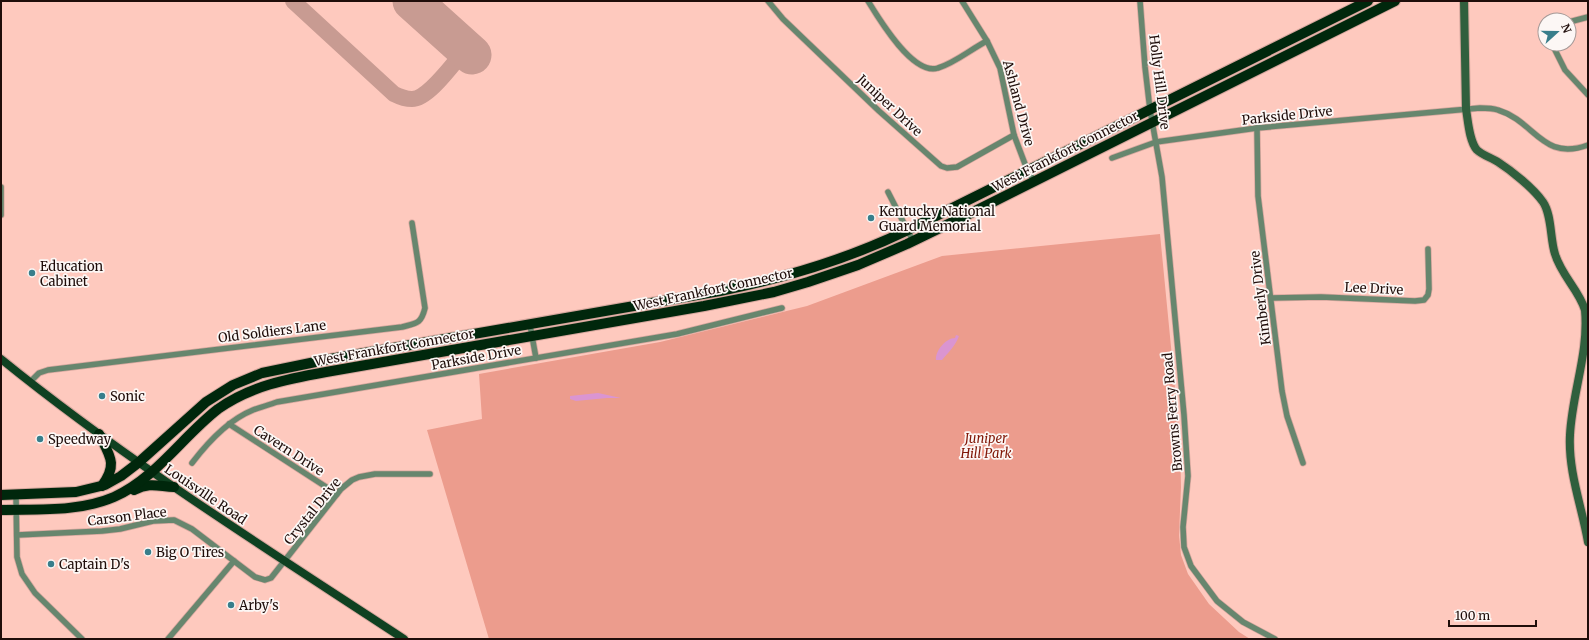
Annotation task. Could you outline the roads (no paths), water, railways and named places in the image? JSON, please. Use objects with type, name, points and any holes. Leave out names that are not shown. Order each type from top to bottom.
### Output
[{"type":"highway","name":"West Frankfort Connector","points":[[1,495],[76,492],[102,486],[121,476],[138,463],[206,402],[226,389],[253,376],[274,370],[300,364],[714,293],[768,281],[838,260],[908,230],[1368,1]]},
{"type":"highway","name":"West Frankfort Connector","points":[[126,491],[151,472],[218,410],[254,389],[296,377],[716,304],[774,292],[842,271],[913,241],[1034,182],[1395,1]]},
{"type":"highway","points":[[98,434],[110,458],[112,467],[102,486]]},
{"type":"highway","points":[[1,510],[81,506],[100,502],[126,491],[133,491],[143,485],[151,484],[174,487]]},
{"type":"main road","points":[[1464,1],[1466,109],[1468,125],[1477,150],[1504,166],[1524,182],[1543,202],[1548,215],[1557,260],[1585,310],[1588,330],[1587,352],[1571,420],[1569,454],[1588,542]]},
{"type":"main road","name":"Louisville Road","points":[[1,359],[138,463],[404,639]]},
{"type":"street","name":"Juniper Drive","points":[[768,1],[783,20],[879,111],[941,166],[947,168],[957,167],[1014,135]]},
{"type":"street","points":[[868,1],[884,27],[895,41],[913,59],[928,68],[934,69],[943,66],[987,41]]},
{"type":"street","name":"Ashland Drive","points":[[962,1],[987,41],[1000,68],[1014,135],[1034,182]]},
{"type":"street","name":"Holly Hill Drive","points":[[1140,1],[1145,67],[1150,110],[1156,142]]},
{"type":"street","points":[[1577,20],[1588,17]]},
{"type":"street","points":[[1556,52],[1565,70],[1588,95]]},
{"type":"street","name":"Parkside Drive","points":[[1112,158],[1156,142],[1257,128],[1490,108],[1503,111],[1516,119],[1551,146],[1577,149],[1588,144]]},
{"type":"street","name":"Kimberly Drive","points":[[1257,128],[1258,196],[1284,404],[1304,463]]},
{"type":"street","name":"Browns Ferry Road","points":[[1156,142],[1162,177],[1186,434],[1188,476],[1183,527],[1184,547],[1191,566],[1217,601],[1243,622],[1275,639]]},
{"type":"street","points":[[1,187],[1,215]]},
{"type":"street","points":[[888,192],[913,241]]},
{"type":"street","name":"Old Soldiers Lane","points":[[30,382],[39,373],[48,370],[402,327],[417,323],[422,320],[425,308],[412,223]]},
{"type":"street","name":"Lee Drive","points":[[1271,298],[1321,297],[1415,301],[1424,300],[1428,295],[1429,289],[1428,249]]},
{"type":"street","name":"Parkside Drive","points":[[192,463],[212,439],[229,424],[252,410],[277,402],[677,334],[782,308]]},
{"type":"street","points":[[530,324],[536,358]]},
{"type":"street","name":"Cavern Drive","points":[[229,424],[337,494]]},
{"type":"street","name":"Crystal Drive","points":[[286,561],[337,494],[352,480],[367,475],[430,474]]},
{"type":"street","points":[[16,495],[18,562],[25,580],[35,593],[82,639]]},
{"type":"street","name":"Carson Place","points":[[17,535],[102,531],[120,529],[153,521],[167,520],[186,525],[255,578],[266,580],[271,578],[286,561]]},
{"type":"street","points":[[168,639],[234,561]]},
{"type":"place","name":"Kentucky National Guard Memorial","points":[[871,218]]},
{"type":"place","name":"Education Cabinet","points":[[32,273]]},
{"type":"place","name":"Sonic","points":[[102,396]]},
{"type":"place","name":"Speedway","points":[[40,439]]},
{"type":"place","name":"Big O Tires","points":[[148,552]]},
{"type":"place","name":"Captain D's","points":[[51,564]]},
{"type":"place","name":"Arby's","points":[[231,605]]},
{"type":"park label","name":"Juniper Hill Park","points":[[986,446]]}]
